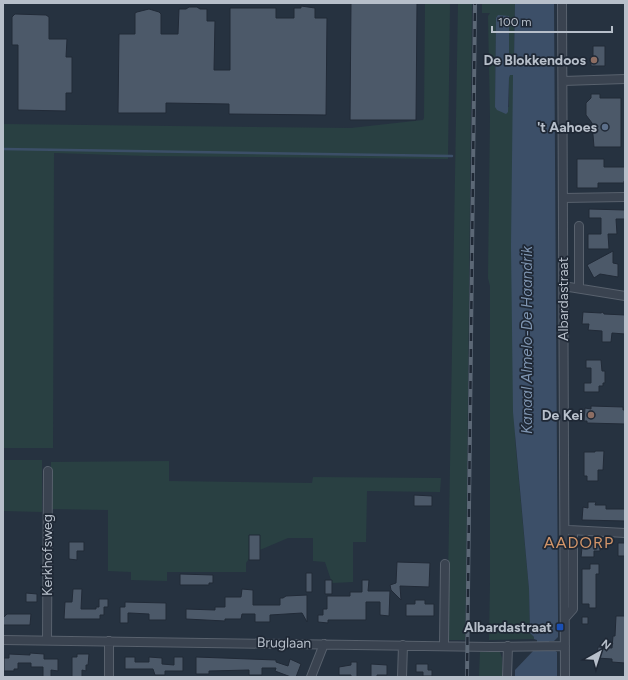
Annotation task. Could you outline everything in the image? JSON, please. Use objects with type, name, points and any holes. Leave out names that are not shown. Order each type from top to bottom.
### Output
[{"type":"street","name":"Albardastraat","points":[[562,3],[565,677]]},
{"type":"street","points":[[563,81],[625,79]]},
{"type":"street","points":[[563,198],[625,197]]},
{"type":"street","name":"Albardastraat","points":[[579,226],[579,288]]},
{"type":"street","points":[[563,286],[625,296]]},
{"type":"street","name":"Kerkhofsweg","points":[[47,640],[48,471]]},
{"type":"street","points":[[564,530],[625,533]]},
{"type":"street","name":"Albardastraat","points":[[565,618],[573,609],[573,531]]},
{"type":"street","points":[[444,646],[445,564]]},
{"type":"street","name":"Bruglaan","points":[[3,640],[444,646],[565,646]]},
{"type":"street","points":[[109,641],[109,677]]},
{"type":"street","points":[[311,677],[324,644]]},
{"type":"street","points":[[402,677],[403,645]]},
{"type":"street","points":[[507,677],[508,646]]},
{"type":"green space","points":[[425,3],[450,3],[448,159],[147,156],[54,153],[53,448],[3,448],[3,124],[351,128],[423,120]]},
{"type":"green space","points":[[458,3],[472,3],[466,588],[465,640],[447,640]]},
{"type":"green space","points":[[482,3],[515,3],[514,59],[512,61],[509,60],[509,16],[496,18],[495,107],[509,107],[509,78],[510,75],[513,75],[515,439],[529,589],[530,633],[534,639],[489,640],[490,286],[488,278],[490,117],[488,16],[490,13],[482,13]]},
{"type":"green space","points":[[3,460],[42,460],[42,512],[3,511]]},
{"type":"green space","points":[[169,461],[169,481],[312,483],[313,477],[441,478],[440,492],[367,491],[366,542],[353,542],[353,582],[332,583],[325,562],[313,561],[313,538],[288,538],[253,553],[246,563],[246,572],[167,572],[167,581],[131,580],[131,572],[108,571],[108,510],[50,509],[51,462]]},
{"type":"green space","points":[[480,652],[500,652],[502,658],[502,677],[479,677]]},
{"type":"water","name":"Kanaal Almelo-De Haandrik","points":[[515,3],[554,3],[558,637],[554,641],[549,641],[548,649],[557,652],[557,677],[515,677],[515,670],[534,650],[537,649],[537,640],[534,639],[530,633],[529,589],[513,412],[511,246],[513,75],[510,75],[509,78],[508,112],[506,114],[497,110],[495,107],[496,18],[498,15],[509,16],[509,60],[512,61],[514,59]]},
{"type":"building","points":[[351,3],[417,3],[416,120],[350,120]]},
{"type":"building","points":[[301,6],[315,8],[315,18],[327,18],[326,115],[229,114],[229,104],[166,103],[166,113],[118,113],[119,34],[135,34],[135,13],[149,9],[159,12],[161,14],[161,34],[178,34],[179,9],[197,7],[200,9],[207,9],[207,21],[215,21],[214,70],[230,70],[230,8],[276,8],[276,18],[294,18],[294,8],[301,8]]},
{"type":"building","points":[[15,14],[46,15],[49,17],[49,39],[67,39],[66,57],[72,57],[72,93],[66,93],[66,111],[18,110],[18,45],[12,45],[12,17]]},
{"type":"building","points":[[593,46],[605,46],[605,66],[591,66]]},
{"type":"building","points":[[591,94],[600,94],[600,98],[621,98],[621,147],[594,147],[592,123],[586,115],[586,103],[591,98]]},
{"type":"building","points":[[577,159],[604,159],[604,167],[625,167],[625,181],[624,183],[598,183],[598,188],[577,188]]},
{"type":"building","points":[[589,209],[625,210],[625,219],[616,219],[617,234],[608,234],[609,249],[588,249],[588,234],[601,234],[601,218],[589,218]]},
{"type":"building","points":[[613,251],[613,263],[618,264],[618,277],[600,274],[594,278],[587,265]]},
{"type":"building","points":[[583,312],[603,312],[604,314],[625,315],[625,334],[612,333],[611,342],[602,342],[602,331],[588,330],[589,324],[582,324]]},
{"type":"building","points":[[586,360],[601,360],[602,371],[605,371],[605,383],[603,383],[603,386],[599,386],[599,392],[584,392],[584,383],[591,383],[591,368],[586,368]]},
{"type":"building","points":[[591,406],[623,407],[623,410],[625,410],[625,424],[587,423],[587,421],[584,421],[585,408],[591,409]]},
{"type":"building","points":[[604,451],[603,470],[598,470],[598,481],[587,481],[587,476],[584,476],[584,452]]},
{"type":"building","points":[[414,495],[432,496],[432,506],[414,506]]},
{"type":"building","points":[[588,502],[596,502],[595,505],[606,505],[606,509],[625,509],[625,521],[582,520],[583,507],[588,508]]},
{"type":"building","points":[[249,535],[260,535],[260,560],[249,560]]},
{"type":"building","points":[[69,542],[84,542],[84,551],[77,551],[77,560],[69,559]]},
{"type":"building","points":[[618,543],[625,543],[625,556],[618,556]]},
{"type":"building","points":[[590,544],[600,544],[600,551],[594,551],[594,557],[581,557],[582,548],[590,548]]},
{"type":"building","points":[[397,562],[430,563],[429,587],[400,586],[401,600],[391,590],[390,585],[396,583]]},
{"type":"building","points":[[590,564],[599,564],[599,574],[596,574],[596,608],[589,608],[589,604],[582,604],[582,569],[590,569]]},
{"type":"building","points":[[306,573],[312,573],[312,592],[306,592]]},
{"type":"building","points":[[180,574],[213,575],[213,583],[209,583],[209,585],[180,585]]},
{"type":"building","points":[[325,580],[332,580],[332,594],[325,594]]},
{"type":"building","points":[[362,580],[369,580],[368,591],[390,591],[389,616],[380,615],[380,602],[366,602],[366,620],[328,620],[328,623],[318,622],[318,615],[323,615],[323,609],[327,609],[327,596],[350,596],[350,592],[362,592]]},
{"type":"building","points":[[73,589],[82,589],[81,609],[96,609],[96,607],[99,607],[99,599],[108,599],[108,607],[104,607],[104,615],[100,615],[100,619],[64,619],[65,602],[72,602]]},
{"type":"building","points":[[242,589],[253,590],[253,605],[280,605],[280,598],[286,596],[307,595],[307,622],[302,613],[270,615],[270,622],[255,622],[255,614],[242,614],[241,619],[225,619],[225,621],[186,619],[186,609],[215,610],[215,607],[225,607],[225,597],[241,597]]},
{"type":"building","points":[[26,593],[37,594],[37,602],[26,602]]},
{"type":"building","points":[[415,600],[425,600],[425,604],[434,604],[434,616],[406,616],[406,604],[415,604]]},
{"type":"building","points":[[125,602],[166,603],[166,620],[149,620],[149,614],[128,613],[128,623],[120,623],[120,607],[125,607]]},
{"type":"building","points":[[7,614],[31,614],[30,625],[3,625],[3,618]]},
{"type":"building","points":[[616,616],[625,616],[625,663],[612,662],[612,659],[597,658],[598,647],[612,648],[613,636],[615,636]]},
{"type":"building","points":[[582,617],[588,617],[588,624],[582,624]]},
{"type":"building","points":[[30,653],[44,654],[44,659],[58,659],[58,671],[51,670],[51,677],[43,677],[43,667],[31,667],[31,663],[18,663],[18,669],[14,669],[14,671],[4,671],[4,658],[9,658],[9,654],[30,655]]},
{"type":"building","points":[[77,654],[89,654],[88,665],[86,665],[86,671],[82,670],[82,677],[72,677],[72,657],[77,657]]},
{"type":"building","points":[[125,657],[135,657],[135,662],[149,662],[149,657],[162,658],[162,664],[174,665],[174,657],[183,657],[183,671],[165,671],[165,675],[155,675],[153,669],[125,669]]},
{"type":"building","points":[[196,657],[276,660],[276,662],[288,666],[290,659],[301,664],[296,677],[291,677],[275,671],[276,668],[262,668],[262,675],[249,675],[249,670],[209,671],[209,674],[196,674]]},
{"type":"building","points":[[351,662],[357,662],[357,677],[351,677],[351,675],[339,675],[339,667],[351,665]]},
{"type":"building","points":[[371,664],[387,665],[387,675],[377,675],[377,677],[371,677]]},
{"type":"building","points":[[416,664],[428,664],[428,670],[432,670],[432,676],[423,676],[423,672],[416,672]]},
{"type":"waterway","points":[[3,149],[452,156]]},
{"type":"railway","points":[[467,677],[475,3]]},
{"type":"place","name":"De Blokkendoos","points":[[594,60]]},
{"type":"place","name":"'t Aahoes","points":[[605,127]]},
{"type":"place","name":"De Kei","points":[[591,415]]},
{"type":"place","name":"Albardastraat","points":[[560,627]]},
{"type":"district","name":"AADORP","points":[[579,542]]}]
